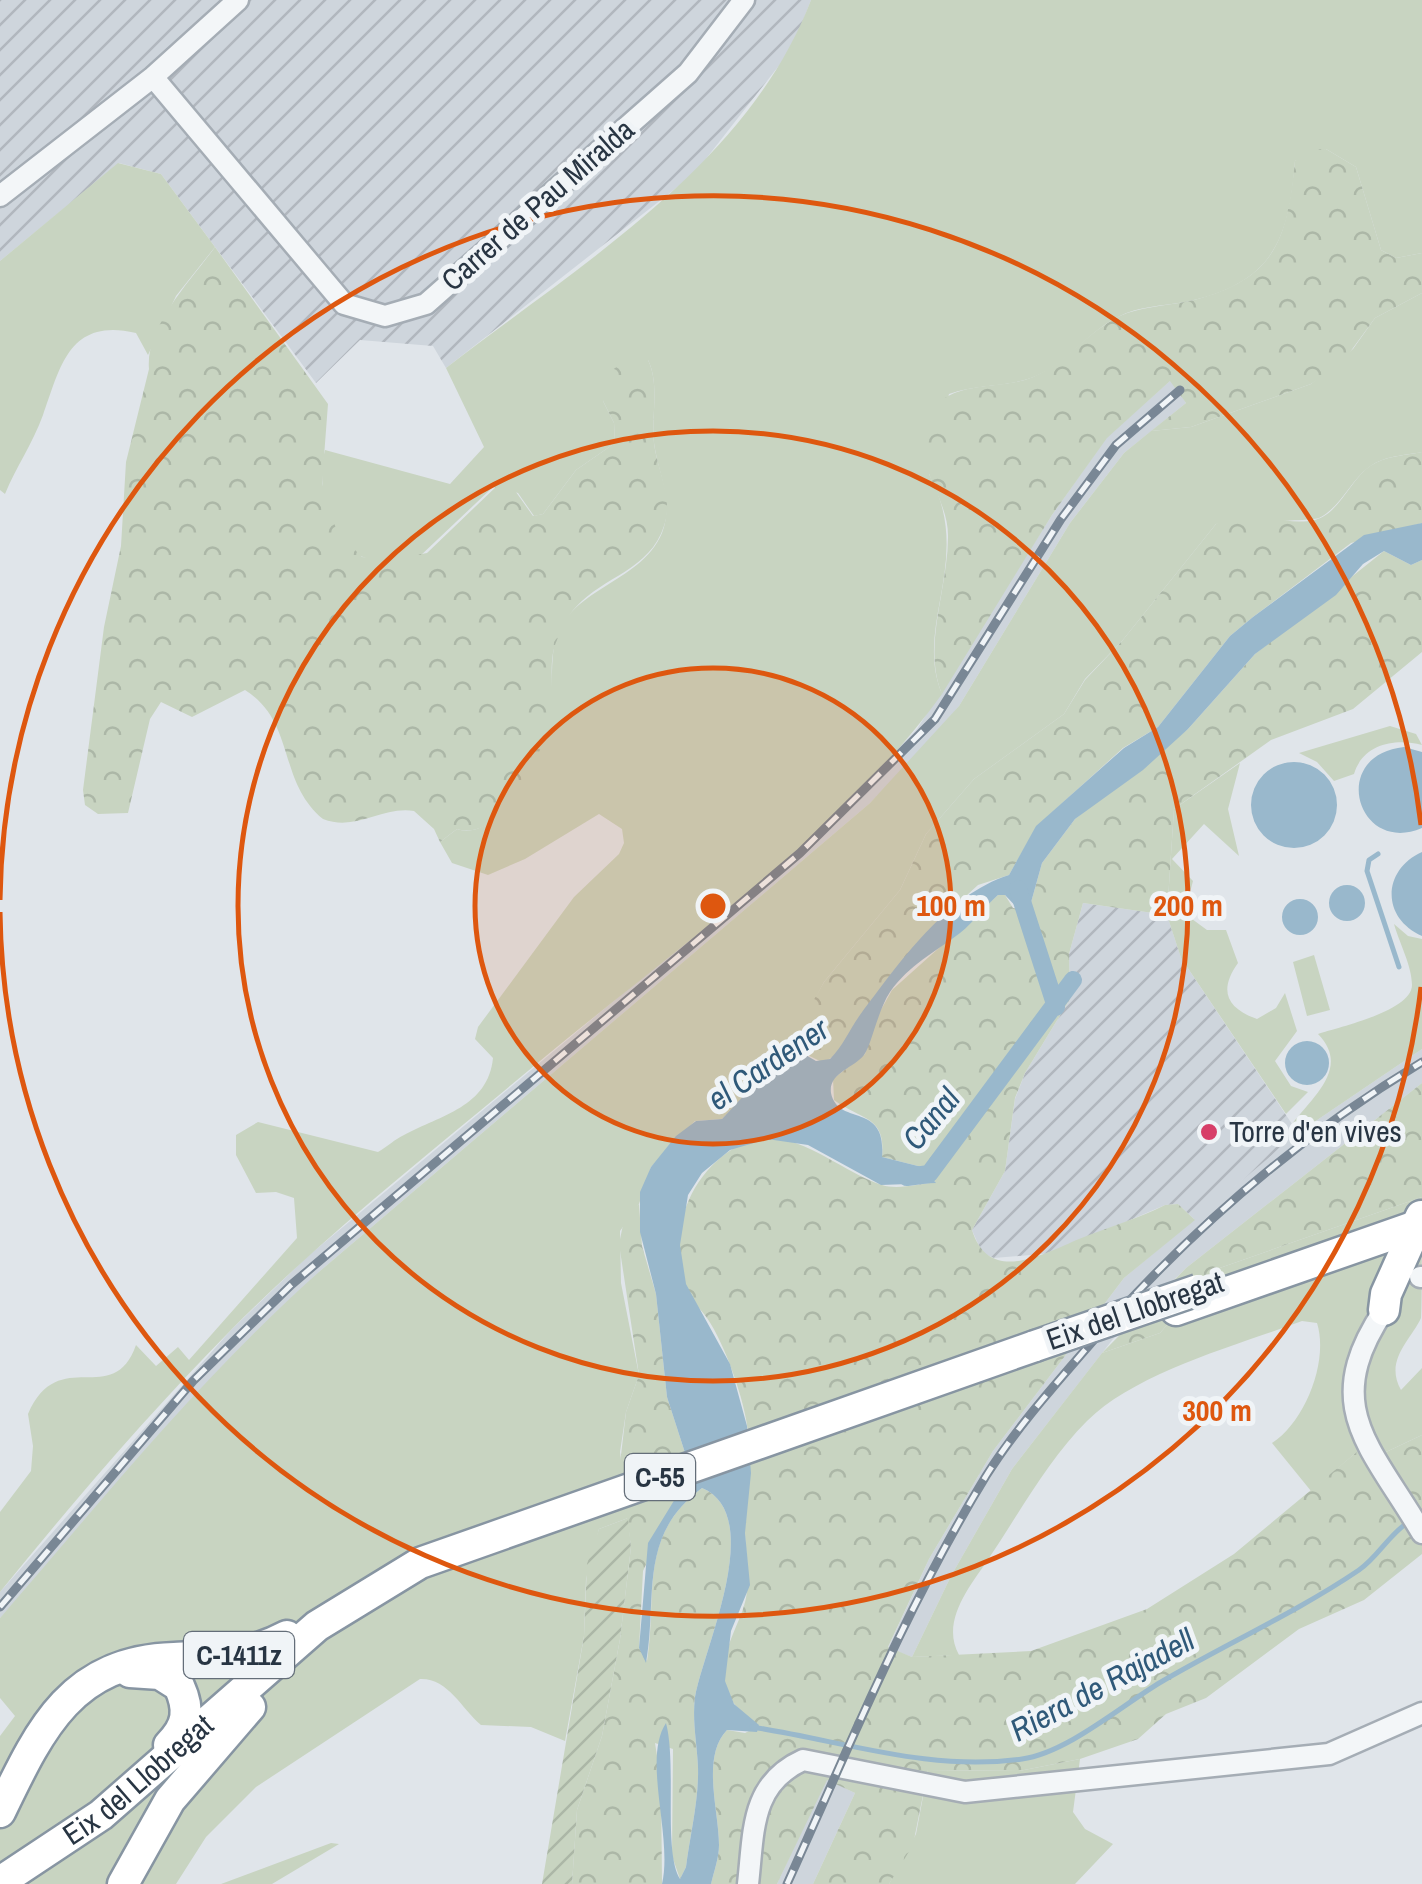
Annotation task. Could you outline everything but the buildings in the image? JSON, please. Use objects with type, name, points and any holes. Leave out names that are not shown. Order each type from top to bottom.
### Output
[{"type":"highway","name":"Eix del Llobregat","points":[[0,1882],[101,1815],[274,1661],[358,1597],[420,1563],[1355,1240],[1420,1222]]},
{"type":"highway","points":[[1385,1302],[1420,1222]]},
{"type":"highway","points":[[1355,1240],[1377,1256],[1385,1302]]},
{"type":"highway","points":[[1385,1302],[1421,1276]]},
{"type":"highway","name":"Eix del Llobregat","points":[[24,1884],[86,1842],[320,1639],[367,1607],[474,1547]]},
{"type":"highway","name":"C-1411z","points":[[107,1674],[144,1659],[248,1654],[290,1635],[332,1604],[358,1597]]},
{"type":"highway","name":"C-1411z","points":[[101,1815],[117,1791],[174,1741],[187,1714],[179,1686],[169,1678],[142,1672],[107,1674]]},
{"type":"highway","points":[[0,1812],[42,1729],[74,1693],[107,1674]]},
{"type":"highway","points":[[123,1884],[151,1829],[188,1775],[280,1676]]},
{"type":"street","points":[[0,196],[153,77],[238,0]]},
{"type":"street","name":"Carrer de Pau Miralda","points":[[153,77],[344,304],[385,316],[426,304],[688,74],[744,0]]},
{"type":"street","points":[[1385,1302],[1357,1355],[1351,1383],[1356,1415],[1422,1533]]},
{"type":"street","points":[[748,1884],[760,1798],[780,1770],[803,1760],[965,1792],[1329,1754],[1422,1714]]},
{"type":"shaded area","points":[[0,0],[811,0],[792,49],[694,174],[446,368],[433,346],[360,340],[316,383],[161,174],[119,163],[0,261]]},
{"type":"shaded area","points":[[1171,380],[1186,403],[1124,453],[1070,523],[959,706],[931,740],[870,803],[320,1271],[0,1618],[0,1592],[231,1330],[307,1257],[742,894],[856,793],[917,729],[1052,515],[1107,437]]},
{"type":"shaded area","points":[[1083,903],[1167,915],[1181,958],[1298,1133],[1195,1220],[1178,1204],[1165,1205],[1054,1253],[994,1258],[982,1253],[972,1230],[1005,1171],[1015,1099],[1025,1073],[1070,999],[1069,954]]},
{"type":"shaded area","points":[[1422,1049],[1422,1083],[1186,1268],[1113,1339],[1012,1469],[951,1576],[912,1657],[888,1648],[929,1559],[993,1451],[1124,1278],[1298,1133]]},
{"type":"shaded area","points":[[826,1779],[855,1793],[813,1884],[777,1884]]},
{"type":"green space","points":[[811,0],[1422,0],[1422,253],[1396,258],[1381,250],[1356,167],[1326,149],[1295,161],[1288,214],[1280,236],[1256,271],[1238,284],[1185,302],[1126,313],[1096,331],[1055,366],[1031,378],[949,394],[929,474],[942,505],[946,535],[946,563],[934,642],[942,694],[854,797],[803,845],[418,1162],[267,1295],[142,1425],[0,1592],[0,1512],[31,1471],[33,1446],[28,1414],[41,1393],[55,1382],[114,1373],[126,1364],[136,1345],[156,1366],[178,1347],[189,1360],[297,1238],[294,1198],[276,1192],[256,1193],[236,1155],[236,1135],[258,1122],[378,1152],[472,1099],[489,1075],[493,1058],[475,1039],[478,1027],[574,897],[619,854],[624,843],[622,829],[599,814],[525,859],[488,875],[452,863],[440,842],[457,829],[473,830],[488,823],[516,793],[537,754],[548,722],[554,646],[561,627],[587,598],[637,564],[662,533],[666,499],[654,443],[654,390],[648,360],[603,401],[614,423],[615,443],[576,470],[543,514],[534,516],[518,493],[493,487],[419,557],[370,559],[351,550],[341,539],[327,511],[322,478],[325,450],[450,484],[484,447],[446,368],[604,249],[703,162],[746,112],[783,59]]},
{"type":"green space","points":[[1326,149],[1356,167],[1381,250],[1396,258],[1422,253],[1422,293],[1375,318],[1342,363],[1311,384],[1191,427],[1151,431],[1186,403],[1170,381],[1107,438],[1052,515],[942,694],[934,657],[948,537],[922,443],[931,412],[955,393],[1033,377],[1058,363],[1102,326],[1127,313],[1194,300],[1244,280],[1261,266],[1282,233],[1295,161],[1310,150]]},
{"type":"green space","points":[[118,163],[161,174],[215,247],[176,296],[148,355],[136,333],[113,330],[95,333],[70,351],[5,494],[0,490],[0,261]]},
{"type":"green space","points":[[215,247],[328,404],[322,483],[337,532],[362,557],[389,560],[427,553],[500,483],[511,485],[533,516],[543,514],[576,470],[615,443],[614,423],[603,401],[609,372],[632,357],[648,360],[654,390],[654,443],[667,505],[664,526],[648,553],[587,596],[568,618],[554,648],[551,716],[540,751],[518,791],[490,823],[474,830],[457,829],[440,842],[434,829],[414,811],[402,810],[346,823],[323,819],[299,787],[272,718],[245,690],[192,717],[161,702],[150,719],[128,813],[98,814],[85,805],[83,790],[104,627],[121,546],[126,462],[150,353],[162,320]]},
{"type":"green space","points":[[1422,293],[1422,452],[1375,463],[1319,518],[1216,524],[1122,641],[1085,679],[1064,714],[974,779],[926,834],[900,890],[824,982],[771,1082],[762,1077],[722,1119],[695,1121],[651,1167],[639,1204],[620,1231],[621,1283],[639,1375],[626,1412],[620,1452],[628,1518],[599,1529],[586,1579],[584,1636],[565,1741],[531,1727],[481,1725],[439,1683],[420,1679],[256,1787],[206,1837],[176,1884],[0,1884],[0,1736],[15,1716],[0,1698],[0,1618],[154,1439],[234,1353],[320,1271],[870,803],[959,706],[1070,523],[1124,453],[1151,431],[1191,427],[1311,384],[1353,349],[1375,318]]},
{"type":"green space","points":[[1422,452],[1422,523],[1351,543],[1230,636],[1158,727],[1123,748],[1037,826],[1009,875],[978,885],[941,919],[889,977],[836,1054],[824,1063],[797,1050],[790,1052],[795,1033],[824,982],[900,890],[926,834],[974,779],[1064,714],[1085,680],[1122,641],[1216,524],[1240,517],[1315,520],[1331,511],[1356,479],[1376,462]]},
{"type":"green space","points":[[1384,551],[1411,565],[1422,560],[1422,652],[1353,709],[1271,740],[1174,809],[1167,915],[1083,903],[1069,954],[1070,999],[1025,1073],[1015,1098],[1005,1171],[972,1230],[981,1248],[992,1258],[1006,1261],[1037,1256],[1165,1205],[1178,1204],[1195,1220],[1124,1278],[993,1451],[929,1559],[888,1647],[912,1657],[1031,1651],[1147,1609],[1234,1554],[1358,1451],[1386,1452],[1422,1435],[1422,1554],[1364,1600],[1299,1629],[1206,1698],[1166,1714],[1138,1739],[1080,1759],[1019,1771],[928,1770],[913,1845],[889,1884],[813,1884],[855,1793],[827,1780],[777,1884],[711,1884],[719,1845],[713,1769],[719,1741],[727,1730],[745,1733],[759,1726],[733,1703],[724,1679],[727,1652],[748,1583],[748,1432],[727,1357],[714,1329],[691,1298],[683,1274],[680,1235],[690,1197],[700,1180],[728,1152],[748,1141],[768,1138],[807,1148],[882,1185],[901,1187],[935,1182],[922,1167],[882,1157],[876,1126],[834,1100],[833,1079],[865,1054],[873,1024],[892,990],[998,895],[1005,895],[1013,908],[1025,910],[1030,906],[1042,863],[1075,819],[1188,729],[1255,654]]},
{"type":"green space","points":[[1390,726],[1416,734],[1422,745],[1401,742],[1381,746],[1365,756],[1354,774],[1334,781],[1317,762],[1299,753]]},
{"type":"green space","points":[[1240,763],[1228,809],[1239,856],[1204,824],[1172,859],[1193,881],[1188,900],[1192,919],[1207,930],[1226,930],[1238,963],[1227,990],[1233,1004],[1257,1019],[1276,1008],[1285,993],[1297,1031],[1275,1061],[1291,1086],[1308,1092],[1286,1114],[1181,958],[1167,915],[1174,809]]},
{"type":"green space","points":[[1394,924],[1408,936],[1422,939],[1422,1049],[1298,1133],[1292,1124],[1319,1091],[1330,1069],[1327,1046],[1318,1034],[1373,1017],[1409,994],[1410,970]]},
{"type":"green space","points":[[1314,955],[1330,1010],[1307,1016],[1293,962]]},
{"type":"green space","points":[[1422,1083],[1422,1197],[1214,1270],[1160,1333],[1102,1353],[1186,1268]]},
{"type":"green space","points":[[1422,1197],[1421,1318],[1401,1351],[1396,1369],[1401,1390],[1422,1368],[1422,1435],[1386,1452],[1358,1451],[1311,1491],[1272,1443],[1295,1421],[1311,1389],[1320,1355],[1317,1323],[1302,1321],[1160,1374],[1132,1388],[1087,1421],[1047,1469],[960,1604],[953,1629],[959,1655],[912,1657],[951,1576],[1012,1469],[1102,1353],[1160,1333],[1214,1270]]},
{"type":"green space","points":[[639,1204],[642,1246],[656,1294],[667,1397],[688,1462],[683,1486],[643,1571],[639,1648],[647,1661],[659,1546],[681,1507],[702,1488],[721,1503],[729,1525],[730,1554],[726,1585],[695,1697],[698,1779],[686,1867],[680,1879],[672,1856],[673,1749],[655,1743],[661,1781],[662,1884],[572,1884],[577,1810],[602,1736],[620,1639],[631,1547],[620,1464],[626,1412],[639,1375],[619,1244],[624,1220]]},
{"type":"green space","points":[[628,1518],[631,1547],[620,1639],[602,1736],[577,1810],[572,1884],[542,1884],[584,1636],[587,1564],[599,1529]]},
{"type":"green space","points":[[1080,1759],[1073,1812],[1085,1829],[1113,1844],[1075,1884],[889,1884],[916,1834],[928,1770],[1019,1771]]},
{"type":"green space","points":[[331,1843],[339,1844],[272,1884],[221,1884]]},
{"type":"water","points":[[1422,523],[1422,560],[1411,565],[1384,551],[1363,564],[1336,595],[1255,654],[1188,729],[1143,770],[1075,819],[1042,863],[1030,906],[1020,911],[1005,895],[998,895],[965,929],[897,982],[864,1055],[833,1080],[831,1093],[835,1103],[877,1128],[882,1157],[922,1167],[936,1183],[881,1185],[808,1145],[767,1139],[730,1150],[702,1173],[688,1195],[680,1245],[686,1284],[730,1364],[747,1426],[751,1473],[745,1533],[750,1585],[731,1631],[725,1681],[734,1704],[759,1725],[757,1732],[727,1730],[719,1741],[713,1785],[719,1845],[711,1884],[662,1884],[659,1738],[666,1723],[672,1849],[680,1879],[686,1867],[697,1792],[695,1697],[726,1585],[730,1554],[729,1525],[721,1503],[702,1488],[681,1507],[659,1547],[646,1663],[639,1648],[648,1543],[683,1486],[688,1462],[667,1397],[656,1294],[640,1232],[640,1192],[651,1167],[676,1136],[696,1121],[722,1119],[762,1076],[771,1081],[783,1055],[797,1050],[816,1061],[830,1059],[926,933],[965,898],[1009,875],[1036,826],[1124,748],[1158,727],[1230,636],[1364,535]]},
{"type":"water","points":[[1404,747],[1422,752],[1422,828],[1399,833],[1381,828],[1368,817],[1360,801],[1359,784],[1366,767],[1380,754]]},
{"type":"water","points":[[1294,762],[1311,765],[1325,774],[1334,788],[1334,822],[1325,836],[1311,845],[1294,848],[1277,845],[1263,836],[1254,822],[1251,805],[1254,788],[1263,774],[1277,765]]},
{"type":"water","points":[[1422,852],[1422,936],[1399,918],[1392,894],[1399,870]]},
{"type":"water","points":[[1347,885],[1359,891],[1365,903],[1359,915],[1347,921],[1335,915],[1329,903],[1335,891]]},
{"type":"water","points":[[1300,899],[1312,905],[1318,917],[1312,929],[1300,935],[1288,929],[1282,917],[1288,905]]},
{"type":"water","points":[[1307,1041],[1323,1047],[1329,1063],[1323,1079],[1307,1085],[1291,1079],[1285,1063],[1291,1047]]},
{"type":"waterway","points":[[1378,854],[1369,860],[1367,871],[1399,967]]},
{"type":"waterway","name":"Canal","points":[[1018,889],[1056,1007]]},
{"type":"waterway","name":"Canal","points":[[907,1177],[929,1174],[1073,980]]},
{"type":"waterway","name":"Riera de Rajadell","points":[[752,1727],[920,1758],[987,1762],[1039,1755],[1075,1738],[1161,1682],[1335,1585],[1365,1565],[1407,1523]]},
{"type":"railway","points":[[0,1607],[193,1381],[291,1285],[800,853],[935,719],[1061,519],[1116,445],[1180,390]]},
{"type":"railway","points":[[787,1884],[930,1575],[986,1476],[1019,1429],[1117,1314],[1196,1234],[1282,1159],[1422,1062]]},
{"type":"place","name":"Torre d'en vives","points":[[1209,1132]]},
{"type":"water label","name":"el Cardener","points":[[768,1064]]}]
